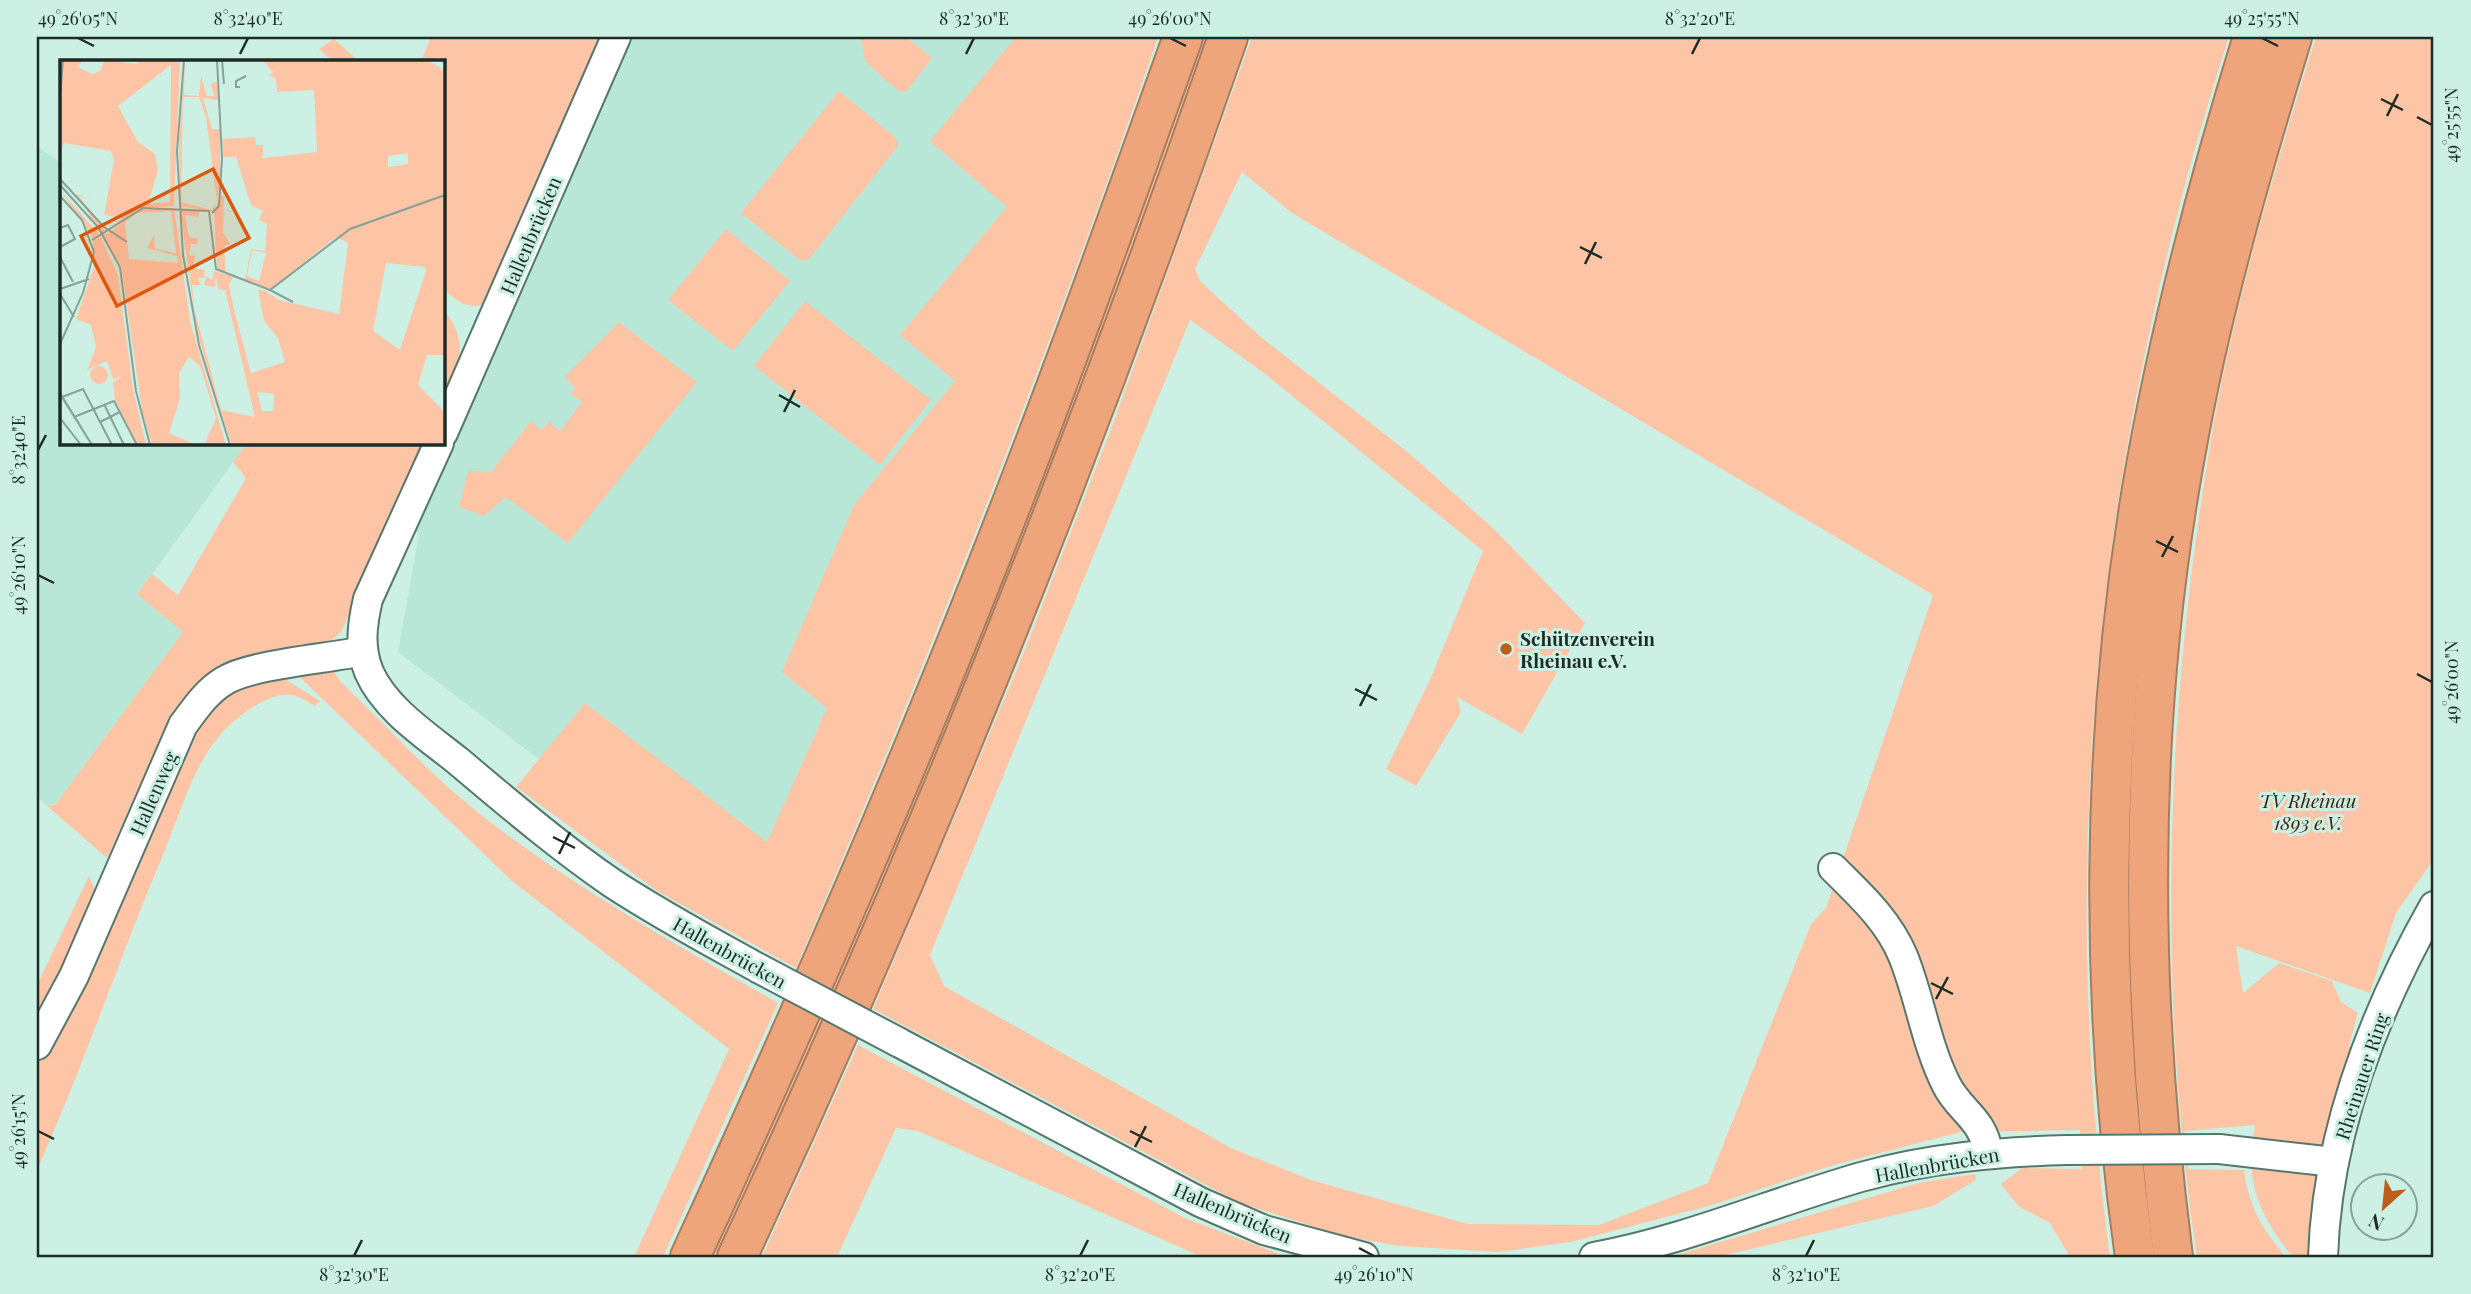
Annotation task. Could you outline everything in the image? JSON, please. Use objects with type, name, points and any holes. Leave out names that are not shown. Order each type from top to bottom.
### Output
[{"type":"highway","points":[[690,1257],[841,917],[988,565],[1107,251],[1183,37]]},
{"type":"highway","points":[[737,1257],[880,937],[1032,568],[1115,354],[1228,37]]},
{"type":"highway","points":[[2135,1257],[2120,1118],[2110,945],[2111,830],[2123,641],[2143,486],[2168,354],[2213,171],[2253,37]]},
{"type":"highway","points":[[2172,1257],[2153,1072],[2148,965],[2148,870],[2156,682],[2188,436],[2221,285],[2252,167],[2292,37]]},
{"type":"street","name":"Hallenbrücken","points":[[444,431],[616,37]]},
{"type":"street","name":"Hallenbrücken","points":[[439,444],[368,599],[361,626],[363,651],[370,673],[386,699],[544,833],[612,883],[758,968],[1200,1202],[1264,1230],[1364,1257]]},
{"type":"street","name":"Hallenweg","points":[[37,1045],[74,976],[183,725],[201,700],[224,681],[247,671],[363,651]]},
{"type":"street","points":[[1833,867],[1879,914],[1903,956],[1925,1031],[1947,1087],[1980,1126],[1986,1136],[1988,1152]]},
{"type":"street","name":"Rheinauer Ring","points":[[2323,1257],[2334,1162],[2368,1045],[2403,961],[2434,906]]},
{"type":"street","name":"Hallenbrücken","points":[[1594,1257],[1653,1246],[1861,1177],[1927,1161],[1988,1152],[2219,1149],[2334,1162]]},
{"type":"shaded area","points":[[634,37],[1093,37],[771,899],[536,757],[398,652],[419,534],[415,531]]},
{"type":"shaded area","points":[[37,146],[60,162],[60,444],[246,444],[138,594],[184,632],[55,805],[47,806],[37,796]]},
{"type":"green space","points":[[431,37],[602,37],[490,303],[475,306],[464,304],[444,290],[444,60],[421,60]]},
{"type":"green space","points":[[861,37],[906,37],[932,58],[906,92],[898,91],[865,61]]},
{"type":"green space","points":[[1016,37],[1158,37],[1117,155],[986,506],[796,968],[657,891],[516,787],[585,703],[767,842],[827,708],[782,672],[854,505],[955,381],[900,335],[1007,207],[930,141]]},
{"type":"green space","points":[[1198,37],[1212,37],[989,640],[721,1257],[708,1257]]},
{"type":"green space","points":[[1252,37],[2229,37],[2185,186],[2149,336],[2120,488],[2101,641],[2089,794],[2087,948],[2094,1103],[2110,1257],[2070,1257],[2050,1223],[2018,1206],[2001,1184],[2022,1168],[2082,1169],[2080,1130],[1961,1132],[1834,1165],[1712,1205],[1571,1242],[1499,1252],[1400,1246],[1343,1236],[1240,1203],[873,1009],[1020,662],[1113,424]],"holes":[[[1242,172],[1292,213],[1933,595],[1826,908],[1811,924],[1708,1183],[1599,1225],[1468,1224],[1311,1180],[1231,1148],[944,986],[930,955],[1190,320],[1264,373],[1483,551],[1429,682],[1386,769],[1416,786],[1461,712],[1457,697],[1522,734],[1585,623],[1494,529],[1410,454],[1262,338],[1201,282],[1195,269]]]},
{"type":"green space","name":"TV Rheinau 1893 e.V.","points":[[2316,37],[2434,37],[2434,859],[2396,913],[2370,993],[2236,946],[2243,993],[2279,963],[2332,981],[2341,1002],[2358,1013],[2349,1045],[2354,1059],[2325,1146],[2315,1148],[2253,1139],[2255,1125],[2184,1131],[2188,1169],[2244,1170],[2253,1207],[2270,1237],[2286,1257],[2197,1257],[2184,1156],[2172,953],[2172,852],[2183,648],[2210,446],[2230,342],[2270,189]]},
{"type":"green space","points":[[334,39],[358,60],[331,60],[319,49]]},
{"type":"green space","points":[[839,91],[896,138],[898,146],[809,259],[801,261],[741,213]]},
{"type":"green space","points":[[726,229],[790,281],[733,351],[668,300]]},
{"type":"green space","points":[[805,301],[931,400],[880,465],[754,366]]},
{"type":"green space","points":[[444,311],[452,322],[460,346],[460,358],[444,406]]},
{"type":"green space","points":[[619,322],[697,382],[568,543],[506,497],[484,516],[459,507],[468,471],[491,472],[531,421],[541,430],[549,422],[560,431],[582,402],[571,394],[575,388],[565,377]]},
{"type":"green space","points":[[246,444],[427,444],[341,632],[314,649],[235,662],[220,666],[204,677],[172,722],[107,858],[47,806],[55,805],[183,632],[137,594],[152,574],[178,595],[246,478],[233,462]]},
{"type":"green space","points":[[326,659],[341,682],[417,758],[501,830],[616,908],[778,1003],[663,1257],[634,1257],[729,1049],[512,881],[287,665]]},
{"type":"green space","points":[[280,676],[320,701],[315,706],[291,695],[282,695],[264,701],[229,726],[204,758],[183,804],[71,1091],[37,1170],[37,1061],[61,1021],[190,730],[210,708],[229,693],[252,683]]},
{"type":"green space","points":[[89,876],[96,892],[37,1026],[37,985]]},
{"type":"green space","points":[[858,1045],[1185,1218],[1287,1257],[1202,1257],[918,1131],[896,1128],[837,1257],[762,1257]]},
{"type":"green space","points":[[2251,1162],[2314,1171],[2320,1180],[2312,1257],[2292,1257],[2276,1235],[2259,1202]]},
{"type":"green space","points":[[1975,1174],[1976,1180],[1933,1206],[1717,1257],[1670,1257],[1918,1183]]},
{"type":"place","name":"Schützenverein Rheinau e.V.","points":[[1506,649]]}]
